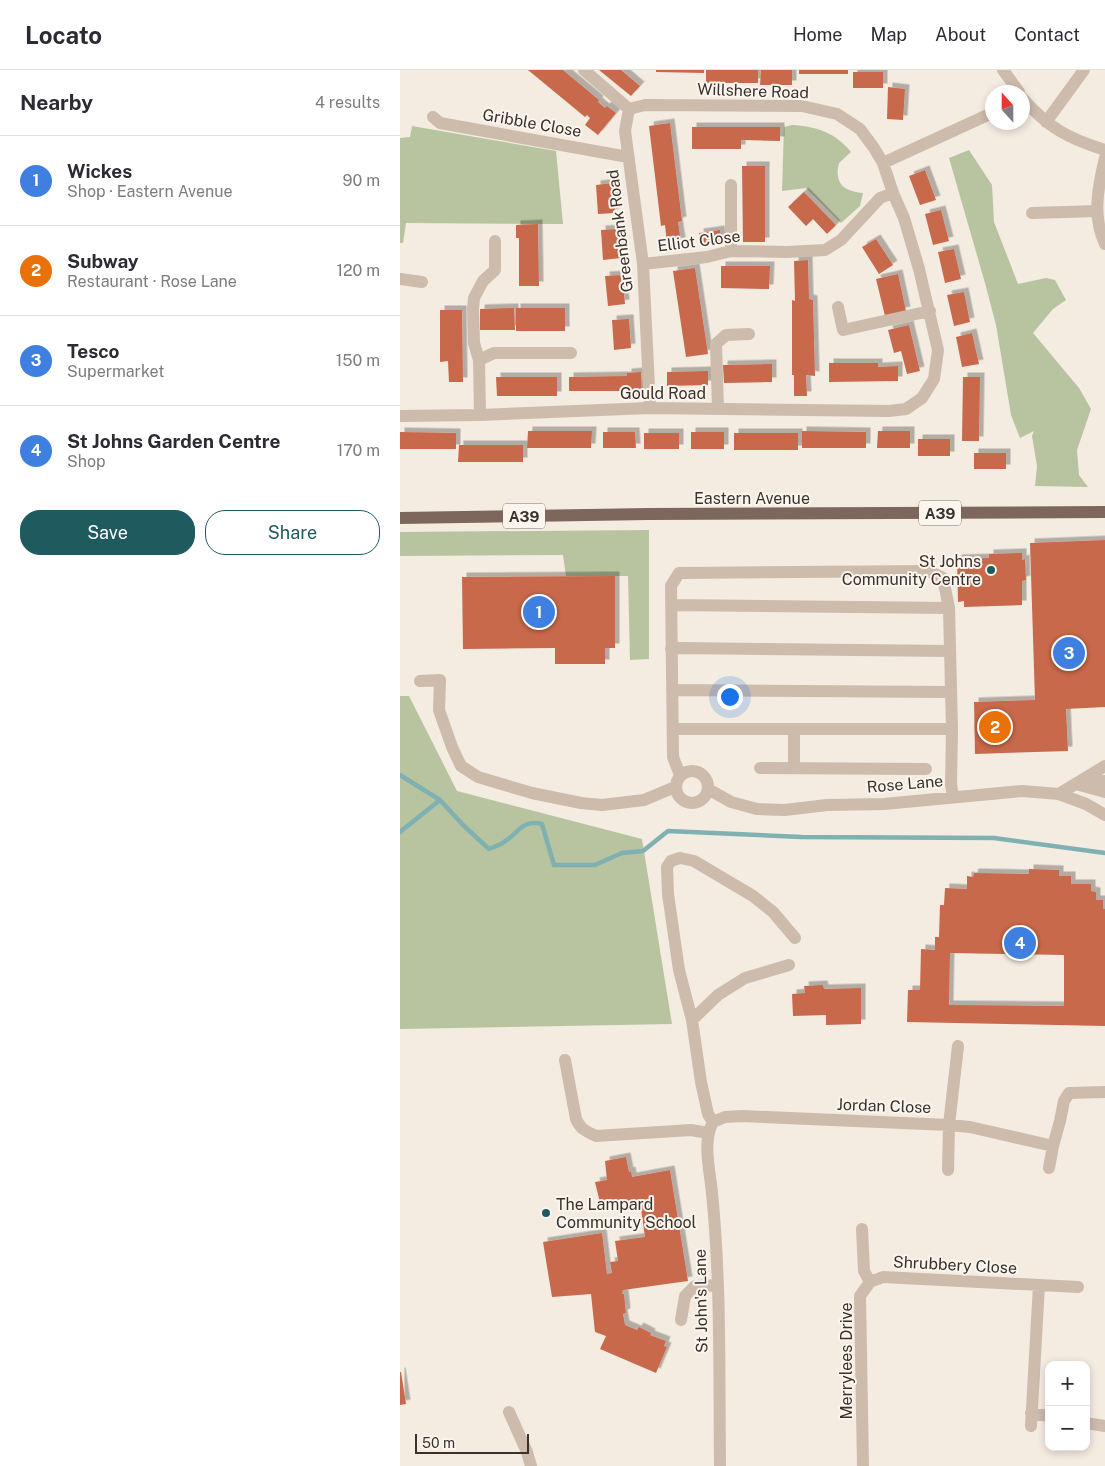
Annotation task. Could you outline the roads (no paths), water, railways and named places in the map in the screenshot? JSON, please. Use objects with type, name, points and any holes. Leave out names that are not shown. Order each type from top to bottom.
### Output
[{"type":"main road","name":"Eastern Avenue","points":[[400,518],[649,514],[1105,512]]},
{"type":"street","points":[[584,70],[629,109]]},
{"type":"street","points":[[1004,70],[1014,85]]},
{"type":"street","points":[[1046,122],[1084,70]]},
{"type":"street","name":"Willshere Road","points":[[629,109],[644,105],[802,106],[838,114],[860,129],[883,163],[904,218],[930,311],[938,350],[934,379],[922,398]]},
{"type":"street","points":[[1030,105],[1046,122],[1062,133],[1083,143],[1105,150]]},
{"type":"street","name":"Greenbank Road","points":[[629,109],[625,131],[643,264],[650,408]]},
{"type":"street","points":[[883,163],[985,116]]},
{"type":"street","name":"Gribble Close","points":[[433,117],[440,123],[628,157]]},
{"type":"street","points":[[1105,158],[1099,184],[1097,211],[1100,232],[1105,244]]},
{"type":"street","points":[[731,185],[731,251]]},
{"type":"street","name":"Elliot Close","points":[[643,264],[707,257],[731,251],[825,250],[841,240],[880,198],[893,193]]},
{"type":"street","points":[[1032,212],[1097,211]]},
{"type":"street","points":[[480,415],[479,360],[474,343],[473,309],[474,298],[479,289],[495,270],[495,241]]},
{"type":"street","points":[[400,279],[422,282]]},
{"type":"street","points":[[838,307],[842,330],[930,311]]},
{"type":"street","points":[[718,409],[716,344],[726,335],[749,334]]},
{"type":"street","points":[[479,360],[494,353],[571,353]]},
{"type":"street","name":"Gould Road","points":[[400,416],[480,415],[650,408],[889,411],[906,409],[922,398]]},
{"type":"street","points":[[420,681],[440,680],[439,710],[452,747],[461,766],[478,777],[532,793],[581,803],[602,805],[644,800],[678,781],[685,772],[692,770],[703,775],[708,789],[700,801],[692,803],[686,802],[677,794],[678,781],[673,757],[671,586],[679,573],[928,571],[942,578],[949,608],[952,729],[951,784],[953,797]]},
{"type":"street","points":[[671,605],[949,608]]},
{"type":"street","points":[[671,649],[950,651]]},
{"type":"street","points":[[672,690],[950,692]]},
{"type":"street","points":[[673,729],[952,729]]},
{"type":"street","points":[[794,729],[794,768]]},
{"type":"street","points":[[1058,794],[1105,766]]},
{"type":"street","points":[[760,768],[926,769]]},
{"type":"street","points":[[1079,782],[1105,782]]},
{"type":"street","points":[[1079,782],[1105,792]]},
{"type":"street","name":"Rose Lane","points":[[708,789],[731,802],[757,809],[784,810],[827,805],[884,804],[1022,791],[1058,794],[1086,804],[1105,815]]},
{"type":"street","name":"St John's Lane","points":[[720,1466],[718,1285],[716,1224],[707,1139],[710,1128],[692,1020],[679,970],[668,894],[667,867],[671,861],[680,858],[694,861],[753,896],[774,912],[795,938]]},
{"type":"street","points":[[692,1020],[718,995],[745,978],[789,965]]},
{"type":"street","points":[[948,1170],[949,1125],[958,1046]]},
{"type":"street","name":"Jordan Close","points":[[565,1060],[576,1119],[580,1126],[596,1136],[710,1128],[725,1117],[742,1116],[970,1127],[1054,1146]]},
{"type":"street","points":[[1050,1168],[1064,1102],[1069,1093],[1105,1092]]},
{"type":"street","points":[[862,1229],[864,1270],[870,1282]]},
{"type":"street","name":"Shrubbery Close","points":[[870,1282],[884,1277],[1078,1287]]},
{"type":"street","name":"Merrylees Drive","points":[[863,1466],[860,1296],[870,1282]]},
{"type":"street","points":[[681,1320],[685,1296],[695,1286],[718,1285]]},
{"type":"street","name":"Shrubbery Close","points":[[1040,1285],[1031,1420],[1045,1417]]},
{"type":"street","points":[[509,1412],[527,1452],[531,1466]]},
{"type":"street","points":[[1090,1424],[1105,1426]]},
{"type":"waterway","points":[[400,775],[440,800],[489,849],[502,843],[525,825],[530,823],[542,824],[554,865],[595,865],[622,853],[643,851],[668,831],[801,837],[994,838],[1105,853]]},
{"type":"waterway","points":[[400,832],[440,800]]},
{"type":"place","name":"St Johns Community Centre","points":[[991,570]]},
{"type":"place","name":"Wickes","points":[[539,612]]},
{"type":"place","name":"Tesco","points":[[1069,653]]},
{"type":"place","name":"Subway","points":[[995,727]]},
{"type":"place","name":"St Johns Garden Centre","points":[[1020,943]]},
{"type":"place","name":"The Lampard Community School","points":[[546,1213]]}]
